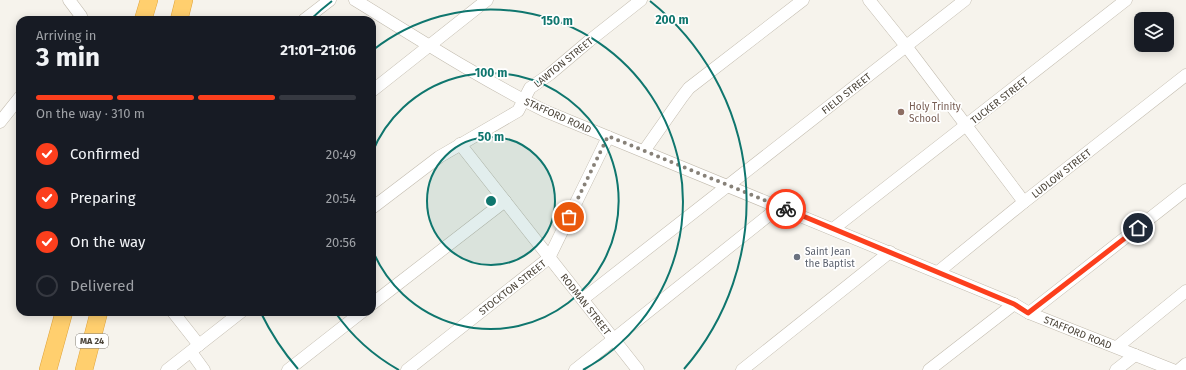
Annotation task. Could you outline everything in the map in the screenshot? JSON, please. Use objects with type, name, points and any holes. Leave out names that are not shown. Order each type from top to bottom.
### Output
[{"type":"highway","points":[[144,16],[148,0]]},
{"type":"highway","points":[[180,16],[184,0]]},
{"type":"highway","points":[[48,370],[63,316]]},
{"type":"highway","name":"MA 24","points":[[84,370],[99,316]]},
{"type":"street","points":[[69,0],[79,16]]},
{"type":"street","points":[[309,16],[330,0]]},
{"type":"street","name":"STAFFORD ROAD","points":[[355,0],[429,46],[545,110],[938,272],[1014,304],[1028,313],[1173,370]]},
{"type":"street","points":[[376,87],[487,0]]},
{"type":"street","name":"LAWTON STREET","points":[[376,205],[439,157],[518,111],[530,88],[550,74],[589,41],[642,0]]},
{"type":"street","points":[[644,151],[689,88],[804,0]]},
{"type":"street","points":[[869,0],[906,46],[1024,202]]},
{"type":"street","name":"FIELD STREET","points":[[583,300],[727,185],[965,0]]},
{"type":"street","name":"TUCKER STREET","points":[[833,229],[1126,0]]},
{"type":"street","name":"LUDLOW STREET","points":[[938,272],[1024,202],[1186,75]]},
{"type":"street","points":[[0,122],[16,101]]},
{"type":"street","name":"STOCKTON STREET","points":[[407,370],[550,258],[608,136]]},
{"type":"street","name":"RODMAN STREET","points":[[460,144],[638,370]]},
{"type":"street","points":[[1028,313],[1186,190]]},
{"type":"street","points":[[376,301],[505,201]]},
{"type":"street","points":[[575,370],[779,206]]},
{"type":"street","points":[[742,370],[890,252]]},
{"type":"street","points":[[1117,347],[1186,291]]},
{"type":"street","points":[[929,370],[1014,304]]},
{"type":"street","points":[[175,316],[195,348],[204,370]]},
{"type":"street","points":[[167,370],[236,316]]},
{"type":"street","points":[[288,370],[357,316]]},
{"type":"street","points":[[1116,370],[1135,355]]},
{"type":"street","points":[[1179,370],[1186,364]]},
{"type":"way so far","points":[[569,217],[608,136],[786,209]]},
{"type":"place","name":"Holy Trinity School","points":[[901,112]]},
{"type":"place","name":"Saint Jean the Baptist","points":[[797,257]]},
{"type":"route","points":[[786,209],[1014,304],[1028,313],[1138,228]]}]
